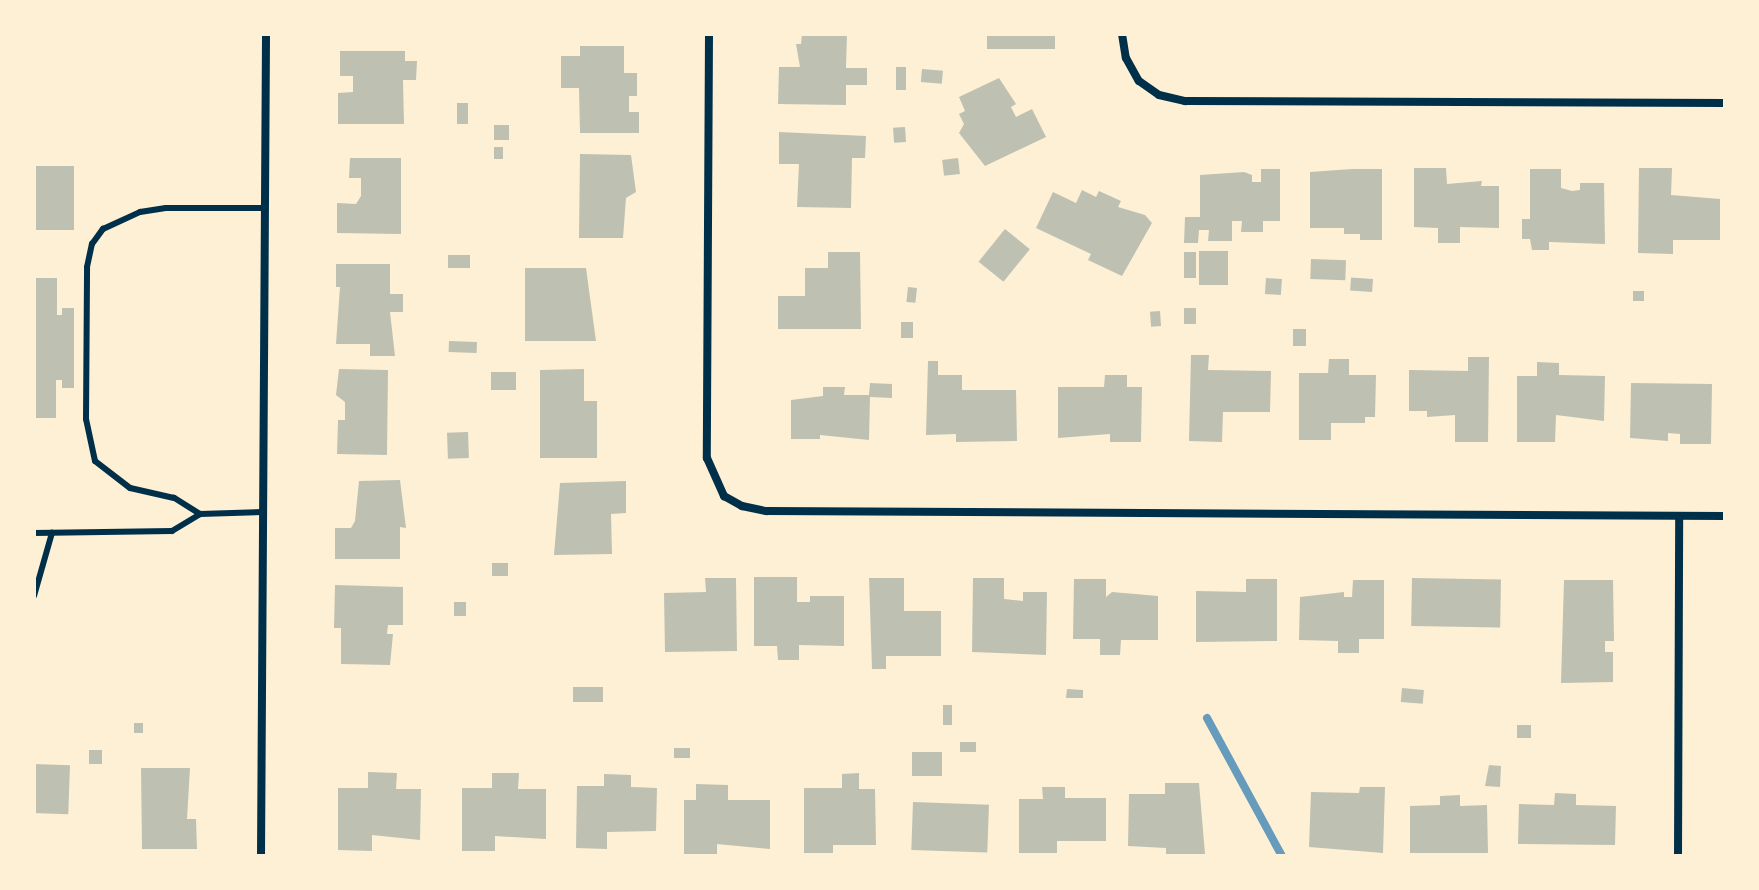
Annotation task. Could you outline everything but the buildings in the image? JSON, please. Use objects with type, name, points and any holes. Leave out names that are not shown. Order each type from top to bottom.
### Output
[{"type":"street","points":[[261,856],[266,34]]},
{"type":"street","points":[[709,34],[707,458],[724,496],[766,511],[1725,516]]},
{"type":"street","points":[[1122,34],[1139,81],[1159,95],[1185,101],[1725,103]]},
{"type":"street","points":[[1678,856],[1679,516]]},
{"type":"lane","points":[[200,514],[174,498],[130,488],[110,476],[88,445],[87,267],[92,244],[103,229],[140,212],[264,208]]},
{"type":"lane","points":[[34,533],[172,531],[200,514],[263,512]]},
{"type":"lane","points":[[34,596],[52,533]]},
{"type":"waterway","points":[[1207,718],[1282,856]]}]
